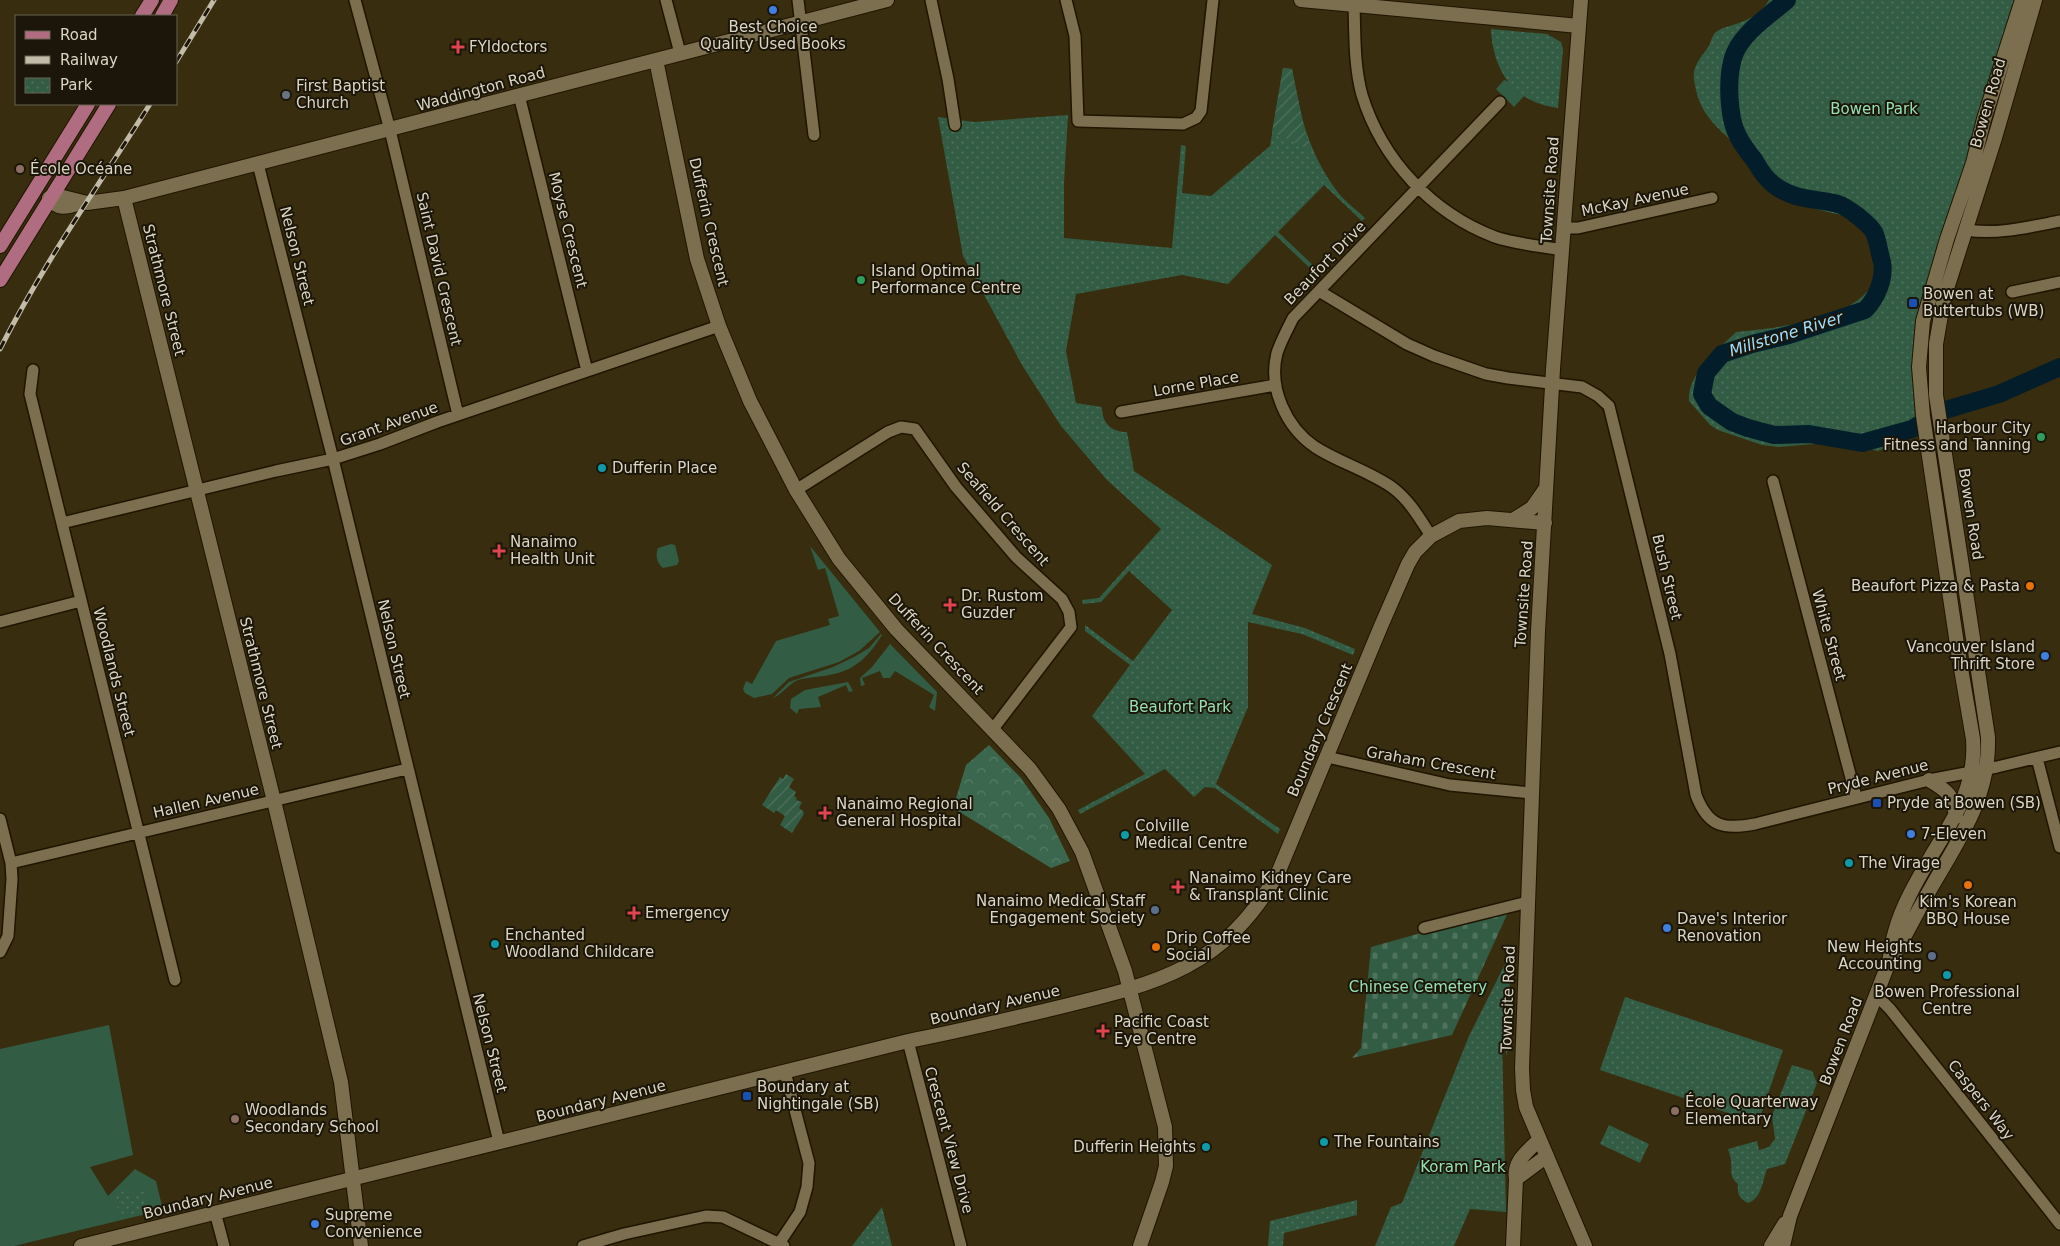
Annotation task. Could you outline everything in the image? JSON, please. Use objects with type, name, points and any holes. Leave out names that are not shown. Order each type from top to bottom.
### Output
[{"type":"main road","points":[[143,15],[152,0]]},
{"type":"main road","points":[[163,15],[171,0]]},
{"type":"main road","points":[[0,280],[49,198],[108,105]]},
{"type":"main road","points":[[49,198],[47,189],[51,178],[77,136],[86,107]]},
{"type":"main road","points":[[0,246],[86,107]]},
{"type":"main road","points":[[0,261],[31,211],[38,203],[49,198]]},
{"type":"street","name":"Saint David Crescent","points":[[355,0],[390,130],[458,415]]},
{"type":"street","points":[[666,0],[680,53]]},
{"type":"street","points":[[798,0],[814,136]]},
{"type":"street","name":"Waddington Road","points":[[49,198],[63,197],[81,202],[124,198],[887,0]]},
{"type":"street","points":[[931,0],[948,79],[955,125]]},
{"type":"street","points":[[1066,0],[1075,36],[1078,121],[1183,124],[1196,118],[1201,111],[1213,0]]},
{"type":"street","points":[[1301,0],[1579,26]]},
{"type":"street","name":"Townsite Road","points":[[1581,0],[1552,384],[1538,623],[1522,1068],[1526,1107],[1585,1246]]},
{"type":"street","name":"Bowen Road","points":[[1783,1246],[1790,1216],[1889,962],[1895,931],[1904,909],[1933,853],[1956,817],[1966,795],[1971,772],[1974,752],[1972,726],[1958,651],[1923,416],[1919,367],[1923,321],[2022,0]]},
{"type":"street","name":"Bowen Road","points":[[1889,962],[1907,934],[1920,907],[1972,818],[1982,789],[1986,769],[1988,737],[1938,408],[1935,375],[1936,344],[1944,298],[1994,141],[2035,0]]},
{"type":"street","points":[[1354,4],[1355,51],[1362,94],[1381,139],[1418,188],[1459,220],[1479,230],[1497,237],[1562,250]]},
{"type":"street","name":"Dufferin Crescent","points":[[656,60],[697,258],[719,326],[750,401],[796,490],[839,559],[896,629],[994,729],[1047,791],[1070,828],[1087,864],[1130,990],[1161,1107],[1167,1144],[1166,1166],[1162,1182],[1140,1246]]},
{"type":"street","name":"Moyse Crescent","points":[[519,95],[586,371]]},
{"type":"street","name":"Beaufort Drive","points":[[1431,536],[1412,508],[1392,488],[1322,450],[1302,436],[1292,424],[1278,397],[1275,372],[1277,354],[1282,338],[1293,318],[1500,102]]},
{"type":"street","name":"Nelson Street","points":[[258,164],[334,459],[407,769],[500,1142]]},
{"type":"street","name":"Strathmore Street","points":[[124,198],[274,801],[341,1082],[361,1246]]},
{"type":"street","name":"McKay Avenue","points":[[1564,228],[1578,228],[1712,198]]},
{"type":"street","points":[[1966,230],[1981,232],[2000,231],[2060,221]]},
{"type":"street","points":[[2012,292],[2060,282]]},
{"type":"street","name":"Bush Street","points":[[1319,291],[1407,344],[1434,356],[1486,374],[1587,388],[1604,400],[1612,414],[1672,663],[1696,795],[1706,816]]},
{"type":"street","name":"Grant Avenue","points":[[62,523],[334,459],[719,326]]},
{"type":"street","name":"Woodlands Street","points":[[33,370],[30,394],[174,980]]},
{"type":"street","name":"Lorne Place","points":[[1121,412],[1276,385]]},
{"type":"street","name":"Seafield Crescent","points":[[796,490],[888,432],[901,427],[915,428],[956,487],[1016,556],[1062,599],[1069,612],[1071,626],[994,729]]},
{"type":"street","name":"White Street","points":[[1773,481],[1856,797]]},
{"type":"street","points":[[1513,520],[1532,508],[1547,487]]},
{"type":"street","name":"Boundary Crescent","points":[[1130,990],[1171,975],[1194,964],[1226,940],[1250,915],[1278,872],[1408,564],[1415,552],[1431,536],[1459,521],[1473,518],[1545,523]]},
{"type":"street","points":[[0,622],[81,601]]},
{"type":"street","name":"Pryde Avenue","points":[[1706,816],[1724,826],[1742,827],[1856,797],[2060,752]]},
{"type":"street","name":"Graham Crescent","points":[[1327,758],[1388,773],[1450,785],[1531,793]]},
{"type":"street","points":[[2037,758],[2060,846]]},
{"type":"street","name":"Hallen Avenue","points":[[11,863],[407,769]]},
{"type":"street","points":[[1929,780],[1950,794],[1954,803],[1956,817]]},
{"type":"street","points":[[0,819],[11,863],[8,936],[0,952]]},
{"type":"street","points":[[1424,928],[1528,902]]},
{"type":"street","name":"Boundary Avenue","points":[[82,1246],[908,1041],[994,1023],[1130,990]]},
{"type":"street","name":"Caspers Way","points":[[1876,996],[1890,1009],[2060,1224]]},
{"type":"street","name":"Crescent View Drive","points":[[908,1041],[961,1246]]},
{"type":"street","points":[[584,1246],[624,1234],[706,1216],[723,1217],[782,1244],[800,1212],[807,1187],[809,1163],[785,1072]]},
{"type":"street","points":[[1513,1246],[1515,1169],[1519,1160],[1539,1140]]},
{"type":"street","points":[[1516,1179],[1547,1156]]},
{"type":"street","points":[[215,1212],[224,1246]]},
{"type":"street","name":"Bowen Road","points":[[1771,1246],[1790,1216]]},
{"type":"street","points":[[624,1234],[627,1246]]},
{"type":"green space","name":"Bowen Park","points":[[1769,0],[2023,0],[1929,303],[1919,405],[1926,431],[1878,451],[1853,445],[1825,443],[1779,447],[1762,445],[1718,430],[1710,425],[1689,401],[1693,382],[1704,364],[1736,332],[1799,323],[1822,318],[1843,309],[1861,298],[1873,283],[1879,264],[1878,242],[1873,231],[1857,220],[1812,207],[1778,186],[1717,127],[1704,111],[1699,101],[1694,72],[1697,63],[1714,34],[1754,16]]},
{"type":"green space","points":[[1491,29],[1547,34],[1561,42],[1563,49],[1558,108],[1540,104],[1525,97],[1508,82],[1497,62]]},
{"type":"green space","name":"Beaufort Park","points":[[1283,68],[1292,69],[1302,117],[1319,163],[1340,195],[1365,218],[1362,221],[1324,185],[1278,232],[1316,268],[1313,271],[1275,235],[1228,284],[1182,275],[1076,294],[1066,351],[1076,403],[1102,407],[1102,413],[1108,426],[1121,432],[1127,432],[1134,471],[1272,565],[1252,614],[1305,628],[1355,649],[1353,655],[1302,634],[1248,622],[1248,707],[1216,784],[1280,829],[1278,834],[1215,788],[1205,787],[1194,797],[1165,769],[1080,814],[1078,810],[1145,774],[1092,716],[1130,665],[1085,631],[1085,625],[1133,661],[1172,610],[1129,571],[1101,602],[1083,604],[1082,600],[1099,598],[1161,529],[1107,480],[1061,426],[1022,365],[963,256],[938,117],[974,122],[1068,115],[1064,183],[1064,238],[1172,248],[1181,145],[1186,146],[1182,193],[1211,196],[1270,146]]},
{"type":"green space","points":[[1283,68],[1292,69],[1305,132],[1313,151],[1272,132]]},
{"type":"green space","points":[[1504,80],[1517,85],[1526,94],[1514,107],[1496,89]]},
{"type":"green space","points":[[671,544],[675,545],[679,561],[677,565],[663,568],[658,561],[658,548]]},
{"type":"green space","points":[[810,546],[880,632],[859,651],[839,662],[789,678],[772,694],[754,698],[745,693],[743,689],[746,681],[752,684],[776,641],[830,625],[828,619],[839,616],[825,568],[818,570]]},
{"type":"green space","points":[[881,634],[872,650],[854,666],[838,673],[798,680],[773,698],[789,682],[833,667],[854,657],[869,648]]},
{"type":"green space","points":[[890,644],[937,692],[935,711],[929,707],[934,695],[895,671],[890,678],[883,678],[880,671],[862,678],[865,685],[861,686],[860,678],[872,667]]},
{"type":"green space","points":[[848,682],[853,691],[849,692],[846,685],[818,697],[821,707],[799,709],[797,714],[790,708],[791,699],[805,690]]},
{"type":"green space","points":[[989,745],[1021,778],[1049,818],[1070,861],[1051,868],[953,808],[966,765]]},
{"type":"green space","points":[[786,774],[794,779],[789,787],[796,792],[794,796],[797,798],[796,800],[802,802],[799,808],[804,814],[792,833],[780,825],[785,816],[776,810],[774,813],[762,805],[780,777],[783,779]]},
{"type":"green space","name":"Chinese Cemetery","points":[[1510,908],[1452,1035],[1352,1058],[1361,1048],[1371,947]]},
{"type":"green space","name":"Koram Park","points":[[1511,952],[1507,1056],[1502,1038],[1506,1212],[1470,1209],[1454,1246],[1375,1246],[1391,1207],[1402,1203],[1469,1036]]},
{"type":"green space","points":[[1625,997],[1783,1050],[1758,1123],[1600,1070]]},
{"type":"green space","points":[[109,1025],[133,1155],[90,1167],[108,1196],[135,1169],[156,1181],[163,1210],[14,1246],[0,1246],[0,1049]]},
{"type":"green space","points":[[1792,1065],[1812,1071],[1817,1083],[1785,1164],[1767,1169],[1759,1193],[1753,1201],[1748,1203],[1739,1195],[1738,1184],[1732,1176],[1728,1149],[1757,1141],[1759,1150],[1769,1147],[1775,1139],[1772,1116]]},
{"type":"green space","points":[[1609,1125],[1649,1144],[1640,1163],[1600,1144]]},
{"type":"green space","points":[[126,1190],[128,1195],[145,1191],[149,1210],[120,1217],[114,1193]]},
{"type":"green space","points":[[1357,1200],[1357,1215],[1284,1233],[1283,1246],[1268,1246],[1270,1221]]},
{"type":"green space","points":[[882,1207],[892,1246],[852,1246]]},
{"type":"waterway","name":"Millstone River","points":[[1787,0],[1748,33],[1733,58],[1730,76],[1730,109],[1735,128],[1744,146],[1763,174],[1774,185],[1790,194],[1838,204],[1868,225],[1874,232],[1882,262],[1881,281],[1876,294],[1865,310],[1789,335],[1722,354],[1706,373],[1702,394],[1709,406],[1732,422],[1774,435],[1809,434],[1862,443],[1912,429],[1942,411],[1999,394],[2060,367]]},
{"type":"railway","points":[[178,59],[214,0]]},
{"type":"railway","points":[[0,349],[34,286],[149,105]]},
{"type":"place","name":"Best Choice Quality Used Books","points":[[773,10]]},
{"type":"place","name":"FYIdoctors","points":[[458,47]]},
{"type":"place","name":"First Baptist Church","points":[[286,95]]},
{"type":"place","name":"École Océane","points":[[20,169]]},
{"type":"place","name":"Island Optimal Performance Centre","points":[[861,280]]},
{"type":"place","name":"Bowen at Buttertubs (WB)","points":[[1913,303]]},
{"type":"place","name":"Harbour City Fitness and Tanning","points":[[2041,437]]},
{"type":"place","name":"Dufferin Place","points":[[602,468]]},
{"type":"place","name":"Nanaimo Health Unit","points":[[499,551]]},
{"type":"place","name":"Beaufort Pizza & Pasta","points":[[2030,586]]},
{"type":"place","name":"Dr. Rustom Guzder","points":[[950,605]]},
{"type":"place","name":"Vancouver Island Thrift Store","points":[[2045,656]]},
{"type":"place","name":"Pryde at Bowen (SB)","points":[[1877,803]]},
{"type":"place","name":"Nanaimo Regional General Hospital","points":[[825,813]]},
{"type":"place","name":"7-Eleven","points":[[1911,834]]},
{"type":"place","name":"Colville Medical Centre","points":[[1125,835]]},
{"type":"place","name":"The Virage","points":[[1849,863]]},
{"type":"place","name":"Kim's Korean BBQ House","points":[[1968,885]]},
{"type":"place","name":"Nanaimo Kidney Care & Transplant Clinic","points":[[1178,887]]},
{"type":"place","name":"Nanaimo Medical Staff Engagement Society","points":[[1155,910]]},
{"type":"place","name":"Emergency","points":[[634,913]]},
{"type":"place","name":"Dave's Interior Renovation","points":[[1667,928]]},
{"type":"place","name":"Enchanted Woodland Childcare","points":[[495,944]]},
{"type":"place","name":"Drip Coffee Social","points":[[1156,947]]},
{"type":"place","name":"New Heights Accounting","points":[[1932,956]]},
{"type":"place","name":"Bowen Professional Centre","points":[[1947,975]]},
{"type":"place","name":"Pacific Coast Eye Centre","points":[[1103,1031]]},
{"type":"place","name":"Boundary at Nightingale (SB)","points":[[747,1096]]},
{"type":"place","name":"École Quarterway Elementary","points":[[1675,1111]]},
{"type":"place","name":"Woodlands Secondary School","points":[[235,1119]]},
{"type":"place","name":"The Fountains","points":[[1324,1142]]},
{"type":"place","name":"Dufferin Heights","points":[[1206,1147]]},
{"type":"place","name":"Supreme Convenience","points":[[315,1224]]}]
